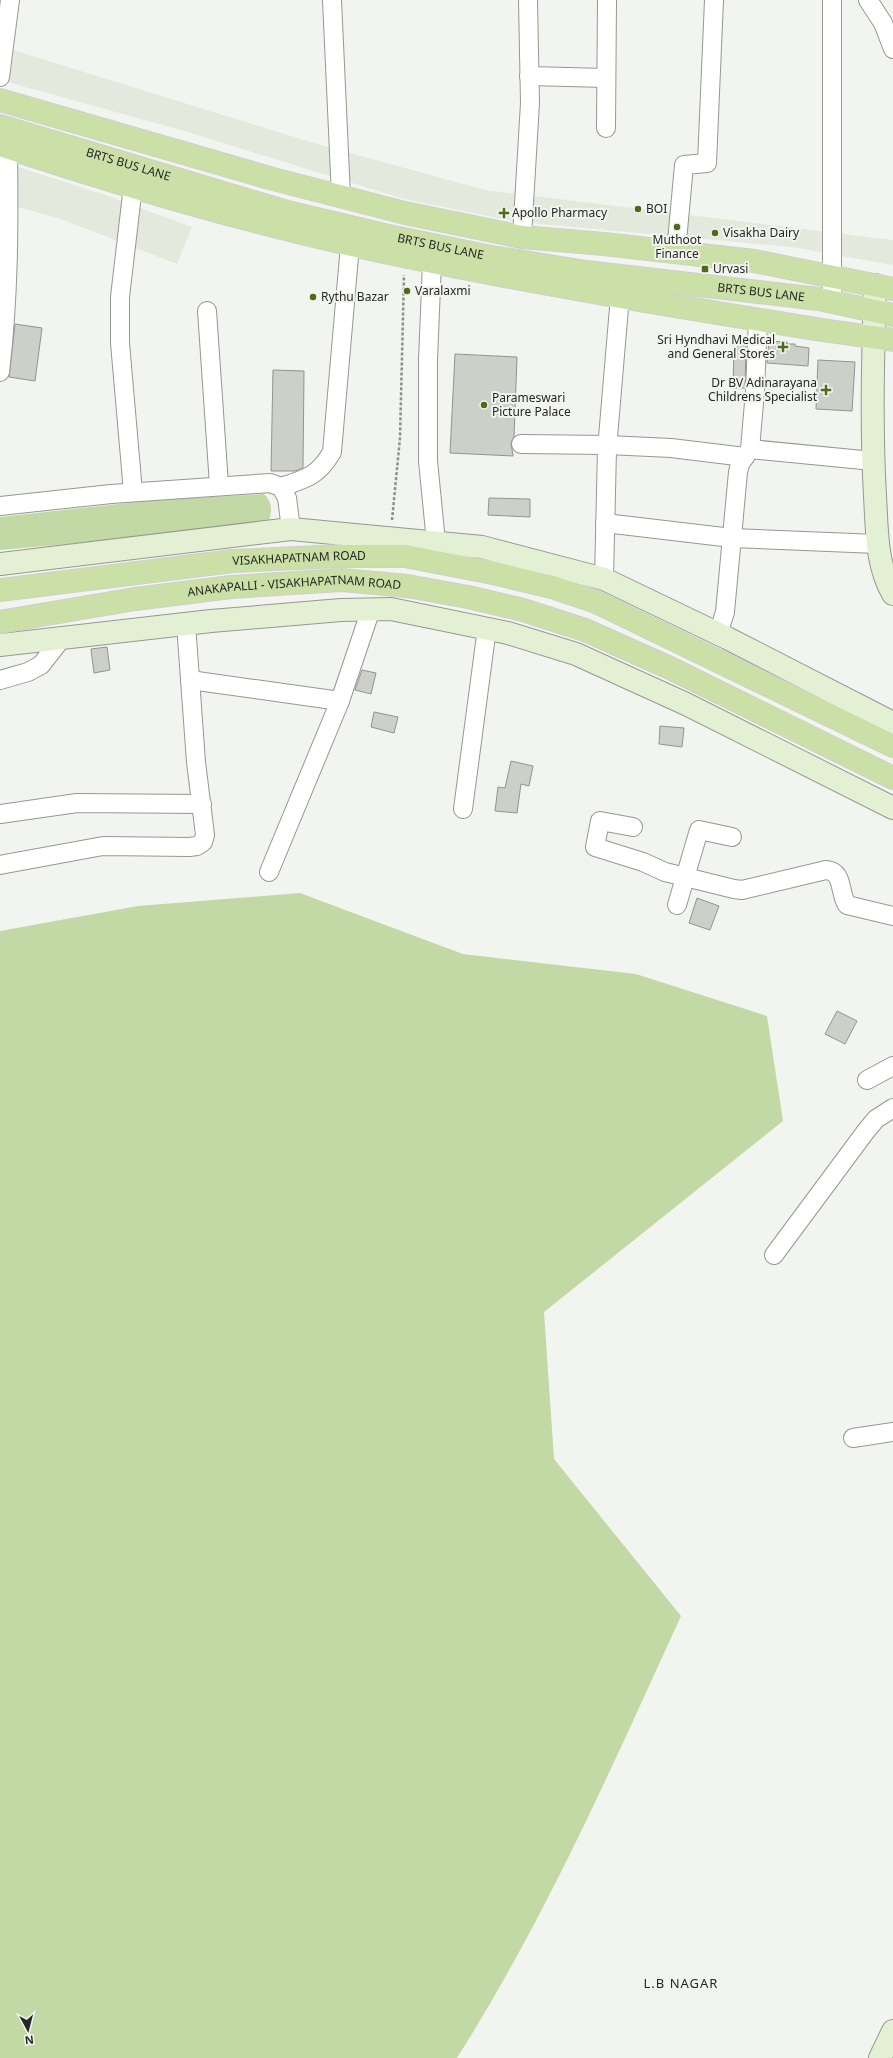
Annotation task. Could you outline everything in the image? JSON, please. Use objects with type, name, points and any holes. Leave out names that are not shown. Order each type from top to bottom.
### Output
[{"type":"main road","points":[[0,100],[266,177],[405,213],[522,237],[754,261],[832,275],[884,287]]},
{"type":"main road","name":"BRTS BUS LANE","points":[[0,126],[287,212],[384,235],[486,256],[586,272],[818,299],[884,314]]},
{"type":"main road","points":[[4,146],[132,186],[268,225],[407,257],[620,296],[884,339]]},
{"type":"main road","name":"VISAKHAPATNAM ROAD","points":[[0,590],[233,561],[339,556],[405,556],[552,587],[594,601],[893,746]]},
{"type":"main road","name":"ANAKAPALLI - VISAKHAPATNAM ROAD","points":[[0,622],[135,599],[231,587],[342,580],[407,586],[468,597],[523,610],[584,630],[670,668],[893,778]]},
{"type":"street","points":[[0,77],[10,0]]},
{"type":"street","points":[[332,0],[341,196]]},
{"type":"street","points":[[522,237],[530,103],[528,0]]},
{"type":"street","points":[[606,128],[607,0]]},
{"type":"street","points":[[676,252],[684,165],[707,163],[714,0]]},
{"type":"street","points":[[832,0],[832,302]]},
{"type":"street","points":[[868,0],[883,23],[893,49]]},
{"type":"street","points":[[530,76],[606,78]]},
{"type":"street","points":[[0,372],[3,289],[9,239],[4,146]]},
{"type":"street","points":[[132,186],[120,297],[120,343],[133,492]]},
{"type":"street","points":[[0,506],[133,492],[219,485],[270,483],[281,487],[307,478],[324,466],[332,452],[350,244]]},
{"type":"street","points":[[432,262],[428,360],[428,461],[436,542]]},
{"type":"street","points":[[884,287],[884,339],[873,461],[877,544],[883,570],[893,594]]},
{"type":"street","points":[[604,579],[608,445],[620,296]]},
{"type":"street","points":[[208,311],[219,485]]},
{"type":"street","points":[[718,634],[724,612],[738,472],[747,453],[755,390],[758,319]]},
{"type":"street","points":[[521,444],[608,445],[671,448],[873,461]]},
{"type":"street","points":[[281,487],[287,498],[291,529]]},
{"type":"street","points":[[605,523],[732,538],[877,544]]},
{"type":"street","points":[[0,564],[291,529],[482,547],[604,579],[718,634],[893,723]]},
{"type":"street","points":[[269,872],[340,701],[371,609]]},
{"type":"street","points":[[0,646],[186,624],[371,609],[391,609],[508,633],[576,654],[686,704],[893,808]]},
{"type":"street","points":[[0,865],[103,846],[197,846],[203,842],[205,835],[196,762],[186,624]]},
{"type":"street","points":[[463,809],[487,628]]},
{"type":"street","points":[[576,654],[584,630]]},
{"type":"street","points":[[0,680],[28,672],[41,665],[62,638]]},
{"type":"street","points":[[190,680],[340,701]]},
{"type":"street","points":[[0,814],[77,803],[202,804]]},
{"type":"street","points":[[633,827],[600,821],[595,847],[643,862],[665,872],[742,890],[826,870],[832,870],[837,873],[843,899],[847,905],[893,916]]},
{"type":"street","points":[[677,905],[699,830],[732,837]]},
{"type":"street","points":[[867,1080],[893,1066]]},
{"type":"street","points":[[774,1255],[866,1131],[876,1119],[893,1108]]},
{"type":"street","points":[[853,1438],[893,1432]]},
{"type":"path","points":[[391,526],[400,438],[401,348],[407,257]]},
{"type":"shaded area","points":[[0,46],[317,144],[485,190],[893,240],[893,265],[792,247],[518,222],[404,199],[181,130],[0,80]]},
{"type":"shaded area","points":[[0,161],[102,194],[192,227],[177,264],[61,219],[0,202]]},
{"type":"green space","points":[[264,494],[271,506],[271,514],[266,527],[0,550],[0,517],[154,500]]},
{"type":"green space","points":[[300,893],[463,954],[636,974],[767,1016],[783,1121],[544,1312],[554,1459],[681,1616],[630,1728],[549,1896],[520,1951],[457,2058],[0,2058],[0,931],[138,906]]},
{"type":"building","points":[[15,324],[42,328],[35,381],[9,377]]},
{"type":"building","points":[[769,341],[787,342],[787,344],[795,344],[795,346],[809,348],[808,366],[767,363]]},
{"type":"building","points":[[734,344],[746,344],[745,388],[733,388]]},
{"type":"building","name":"Parameswari Picture Palace","points":[[455,354],[517,357],[514,437],[511,443],[513,456],[450,453]]},
{"type":"building","points":[[818,360],[855,362],[852,411],[816,409]]},
{"type":"building","points":[[273,370],[304,371],[303,468],[295,471],[271,471]]},
{"type":"building","points":[[489,498],[530,499],[530,517],[488,515]]},
{"type":"building","points":[[107,647],[110,670],[94,673],[91,649]]},
{"type":"building","points":[[362,670],[376,673],[371,694],[355,690]]},
{"type":"building","points":[[374,712],[398,717],[394,733],[371,727]]},
{"type":"building","points":[[660,726],[684,728],[682,747],[659,744]]},
{"type":"building","points":[[511,761],[533,766],[529,786],[521,784],[517,813],[495,811],[498,787],[505,788]]},
{"type":"building","points":[[697,898],[719,906],[710,930],[689,923]]},
{"type":"building","points":[[837,1011],[857,1021],[845,1044],[825,1034]]},
{"type":"place","name":"BOI","points":[[638,209]]},
{"type":"place","name":"Apollo Pharmacy","points":[[504,213]]},
{"type":"place","name":"Muthoot Finance","points":[[677,227]]},
{"type":"place","name":"Visakha Dairy","points":[[715,233]]},
{"type":"place","name":"Urvasi","points":[[705,269]]},
{"type":"place","name":"Varalaxmi","points":[[407,291]]},
{"type":"place","name":"Rythu Bazar","points":[[313,297]]},
{"type":"place","name":"Sri Hyndhavi Medical and General Stores","points":[[783,347]]},
{"type":"place","name":"Dr BV Adinarayana Childrens Specialist","points":[[826,390]]},
{"type":"place","name":"Parameswari Picture Palace","points":[[484,405]]},
{"type":"district","name":"L.B NAGAR","points":[[681,1983]]}]
